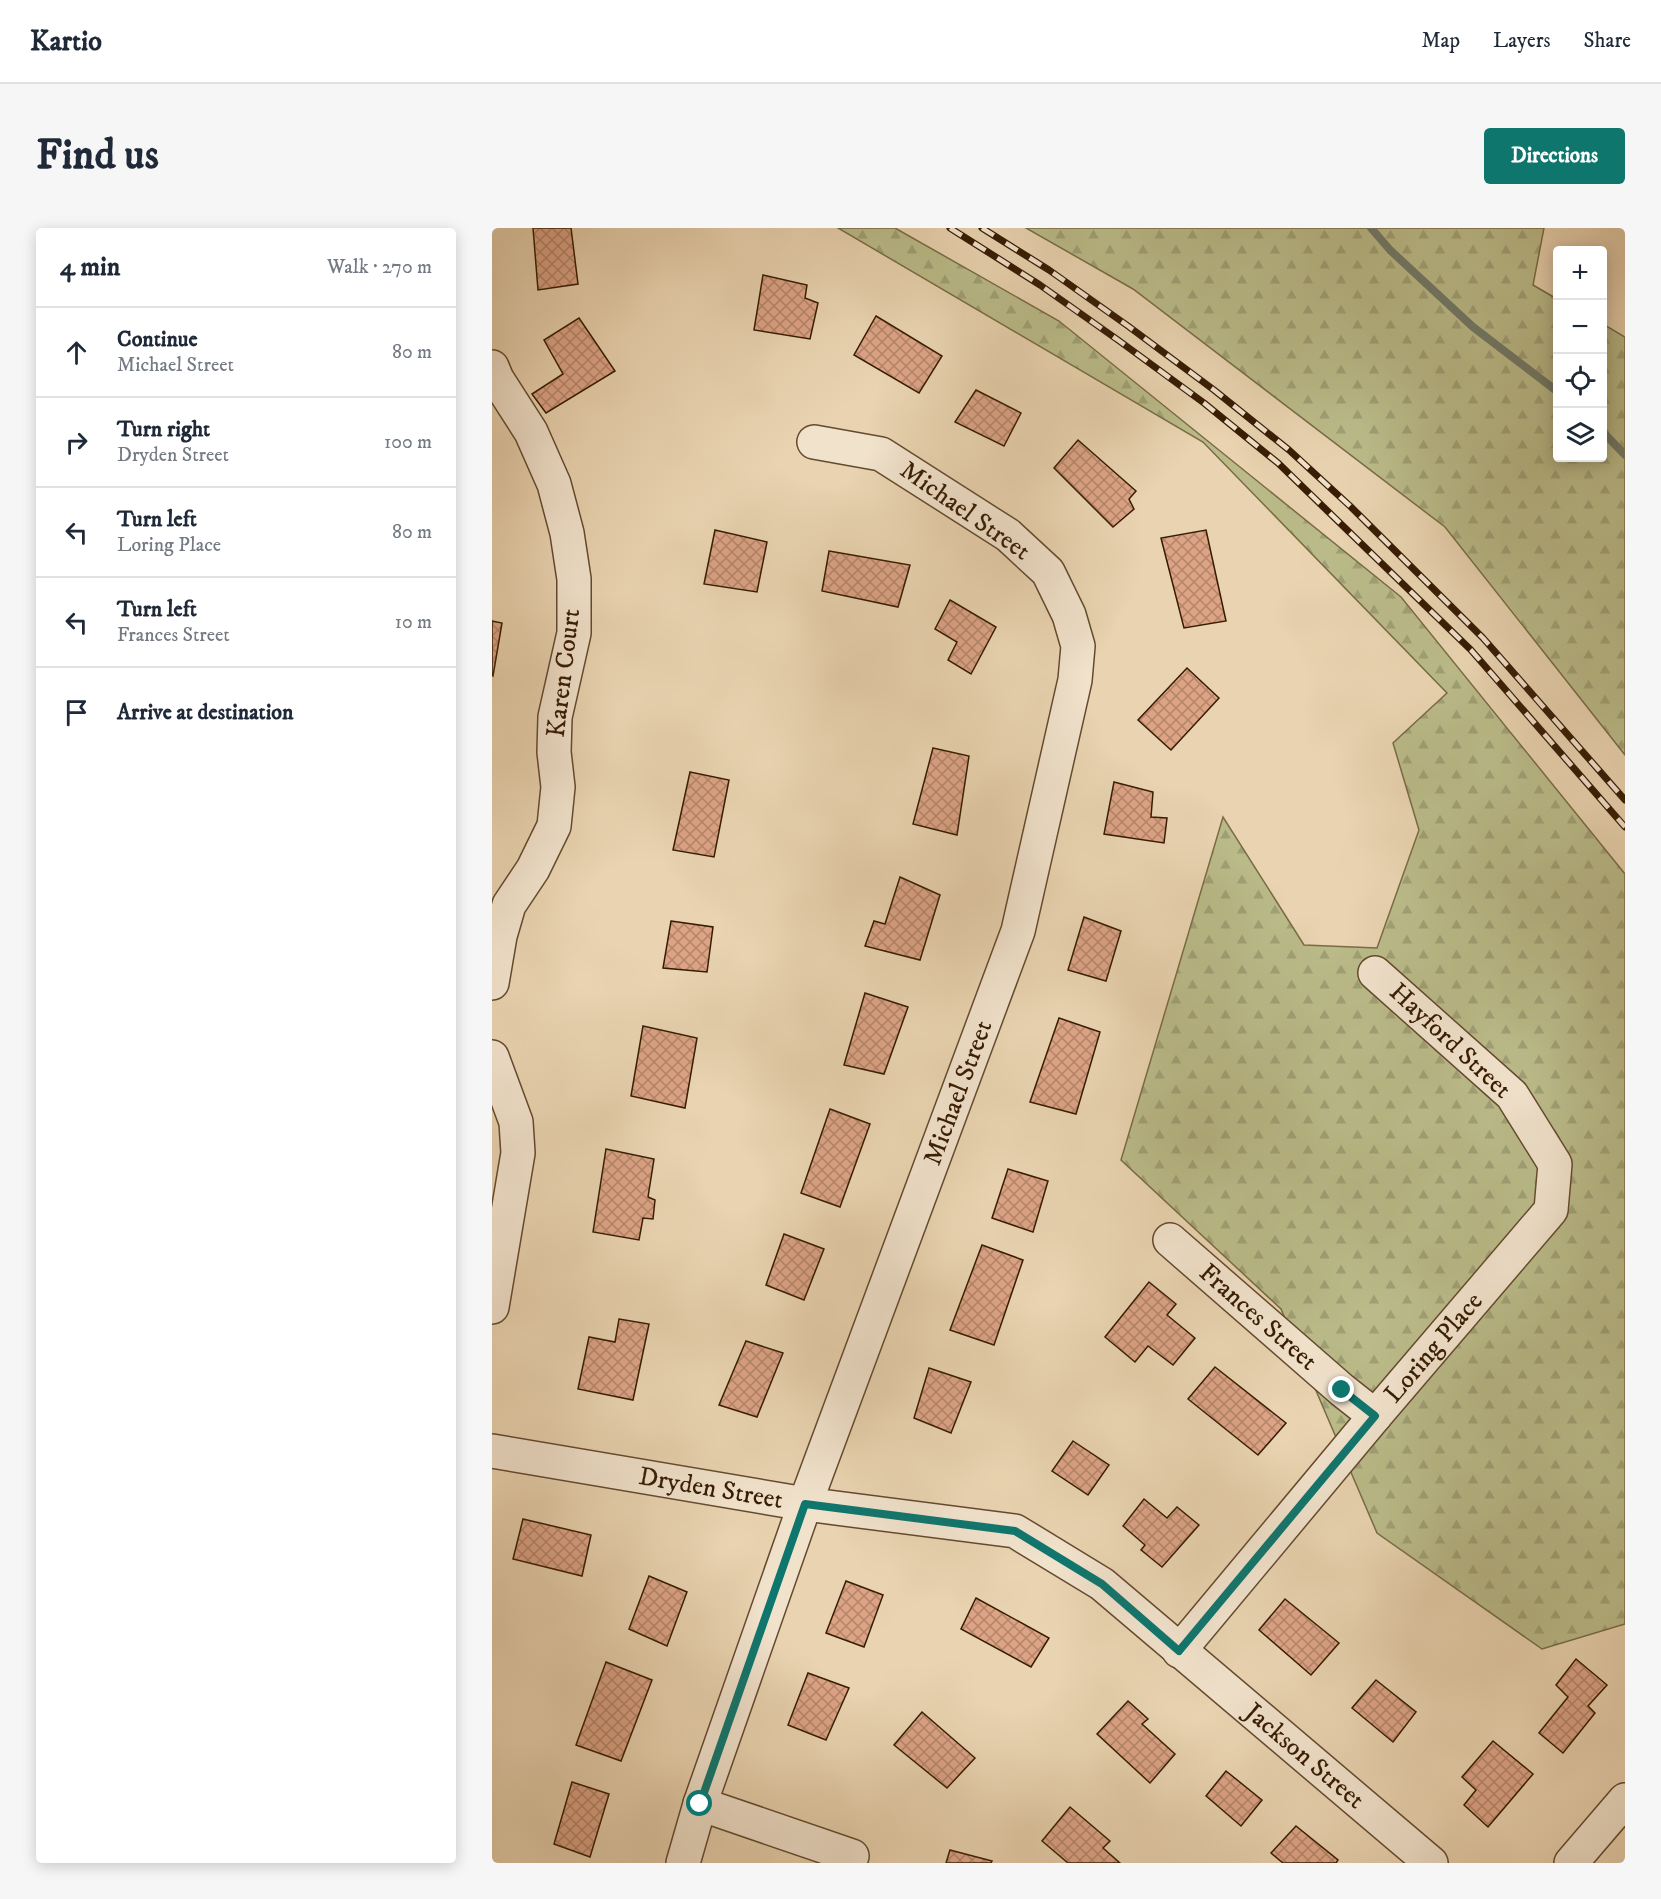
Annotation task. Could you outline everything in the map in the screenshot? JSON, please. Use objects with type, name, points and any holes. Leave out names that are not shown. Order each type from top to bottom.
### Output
[{"type":"street","name":"Karen Court","points":[[492,367],[497,380],[531,432],[554,484],[567,533],[574,579],[574,633],[555,717],[554,752],[558,787],[554,826],[533,869],[509,905],[500,936],[492,983]]},
{"type":"street","name":"Michael Street","points":[[684,1863],[700,1804],[805,1504],[1018,931],[1075,680],[1078,646],[1069,615],[1048,572],[1008,535],[881,454],[814,442]]},
{"type":"street","name":"Hayford Street","points":[[1375,973],[1512,1095],[1555,1164],[1551,1210]]},
{"type":"street","points":[[492,1057],[516,1122],[518,1154],[492,1307]]},
{"type":"street","name":"Loring Place","points":[[1179,1651],[1551,1210]]},
{"type":"street","name":"Frances Street","points":[[1170,1240],[1375,1416]]},
{"type":"street","name":"Dryden Street","points":[[492,1451],[805,1504],[1015,1531],[1102,1584],[1179,1651]]},
{"type":"street","name":"Jackson Street","points":[[1179,1651],[1431,1863]]},
{"type":"street","points":[[1571,1863],[1625,1800]]},
{"type":"street","points":[[700,1804],[852,1856]]},
{"type":"green space","points":[[838,228],[895,228],[1059,321],[1401,597],[1625,874],[1625,1624],[1542,1649],[1377,1533],[1281,1309],[1121,1160],[1223,817],[1304,945],[1377,948],[1419,830],[1393,743],[1447,693],[1203,442]]},
{"type":"green space","points":[[1026,228],[1544,228],[1533,285],[1553,297],[1553,462],[1607,462],[1607,326],[1625,337],[1625,755],[1445,527],[1133,289]]},
{"type":"building","points":[[533,228],[571,228],[578,284],[538,290]]},
{"type":"building","points":[[763,275],[807,285],[805,298],[818,303],[810,339],[754,330]]},
{"type":"building","points":[[876,316],[942,356],[919,393],[854,355]]},
{"type":"building","points":[[579,318],[615,371],[546,413],[532,394],[563,374],[544,340]]},
{"type":"building","points":[[976,390],[1021,413],[1004,446],[955,422]]},
{"type":"building","points":[[1078,440],[1136,491],[1129,499],[1134,509],[1113,527],[1054,468]]},
{"type":"building","points":[[715,530],[767,542],[757,592],[704,584]]},
{"type":"building","points":[[1206,530],[1226,621],[1184,628],[1161,538]]},
{"type":"building","points":[[829,551],[910,565],[898,607],[822,591]]},
{"type":"building","points":[[950,600],[996,627],[971,674],[948,660],[957,642],[935,629]]},
{"type":"building","points":[[492,621],[502,623],[493,676],[492,675]]},
{"type":"building","points":[[1187,668],[1219,698],[1171,750],[1138,720]]},
{"type":"building","points":[[933,748],[969,756],[957,835],[913,824]]},
{"type":"building","points":[[690,772],[729,780],[714,857],[673,850]]},
{"type":"building","points":[[1114,782],[1153,792],[1151,817],[1167,818],[1164,843],[1104,834]]},
{"type":"building","points":[[900,877],[940,895],[920,960],[865,946],[874,921],[885,924]]},
{"type":"building","points":[[1084,917],[1121,931],[1106,981],[1068,970]]},
{"type":"building","points":[[671,921],[713,927],[707,972],[663,968]]},
{"type":"building","points":[[865,993],[908,1007],[884,1074],[844,1065]]},
{"type":"building","points":[[1059,1018],[1100,1032],[1076,1114],[1030,1102]]},
{"type":"building","points":[[643,1026],[697,1038],[685,1108],[631,1096]]},
{"type":"building","points":[[830,1109],[870,1124],[840,1207],[801,1193]]},
{"type":"building","points":[[606,1149],[654,1159],[648,1197],[655,1200],[653,1219],[643,1218],[639,1240],[593,1232]]},
{"type":"building","points":[[1008,1169],[1048,1181],[1033,1232],[992,1218]]},
{"type":"building","points":[[784,1234],[824,1249],[804,1300],[766,1285]]},
{"type":"building","points":[[982,1245],[1023,1260],[994,1345],[950,1330]]},
{"type":"building","points":[[1149,1282],[1176,1304],[1167,1315],[1195,1338],[1173,1365],[1148,1346],[1135,1362],[1105,1337]]},
{"type":"building","points":[[619,1319],[649,1324],[633,1400],[578,1389],[589,1337],[615,1342]]},
{"type":"building","points":[[746,1341],[783,1353],[757,1417],[719,1405]]},
{"type":"building","points":[[1215,1367],[1286,1423],[1258,1455],[1188,1399]]},
{"type":"building","points":[[929,1368],[971,1382],[951,1433],[914,1418]]},
{"type":"building","points":[[1073,1441],[1109,1465],[1088,1495],[1052,1471]]},
{"type":"building","points":[[1144,1499],[1167,1518],[1177,1507],[1199,1525],[1162,1567],[1141,1550],[1145,1545],[1123,1526]]},
{"type":"building","points":[[523,1519],[591,1535],[582,1576],[513,1559]]},
{"type":"building","points":[[649,1576],[687,1592],[667,1646],[629,1629]]},
{"type":"building","points":[[846,1581],[883,1595],[864,1647],[826,1633]]},
{"type":"building","points":[[976,1598],[1049,1638],[1031,1667],[961,1629]]},
{"type":"building","points":[[1285,1599],[1339,1643],[1311,1675],[1259,1630]]},
{"type":"building","points":[[1576,1659],[1607,1685],[1588,1706],[1595,1713],[1563,1753],[1539,1733],[1568,1697],[1556,1685]]},
{"type":"building","points":[[606,1662],[652,1680],[621,1761],[576,1745]]},
{"type":"building","points":[[808,1673],[849,1688],[826,1740],[788,1725]]},
{"type":"building","points":[[1376,1680],[1416,1712],[1393,1742],[1352,1708]]},
{"type":"building","points":[[1128,1701],[1148,1719],[1142,1724],[1175,1754],[1150,1783],[1097,1734]]},
{"type":"building","points":[[922,1712],[975,1758],[947,1788],[894,1745]]},
{"type":"building","points":[[1493,1741],[1533,1774],[1488,1827],[1464,1805],[1476,1790],[1462,1777]]},
{"type":"building","points":[[1226,1771],[1262,1800],[1241,1826],[1206,1796]]},
{"type":"building","points":[[572,1782],[609,1794],[590,1857],[554,1844]]},
{"type":"building","points":[[1070,1807],[1110,1841],[1103,1848],[1120,1863],[1068,1863],[1042,1841]]},
{"type":"building","points":[[1296,1826],[1338,1860],[1336,1863],[1283,1863],[1271,1853]]},
{"type":"building","points":[[950,1850],[992,1861],[991,1863],[946,1863]]},
{"type":"waterway","points":[[1371,228],[1390,250],[1473,327],[1553,388]]},
{"type":"waterway","points":[[1607,436],[1625,455]]},
{"type":"railway","points":[[950,228],[1040,285],[1118,340],[1204,403],[1278,463],[1471,650],[1625,827]]},
{"type":"railway","points":[[982,228],[1049,270],[1128,326],[1289,450],[1350,506],[1483,638],[1625,800]]},
{"type":"route","points":[[700,1804],[805,1504],[1015,1531],[1102,1584],[1179,1651],[1375,1416],[1342,1390]]}]
